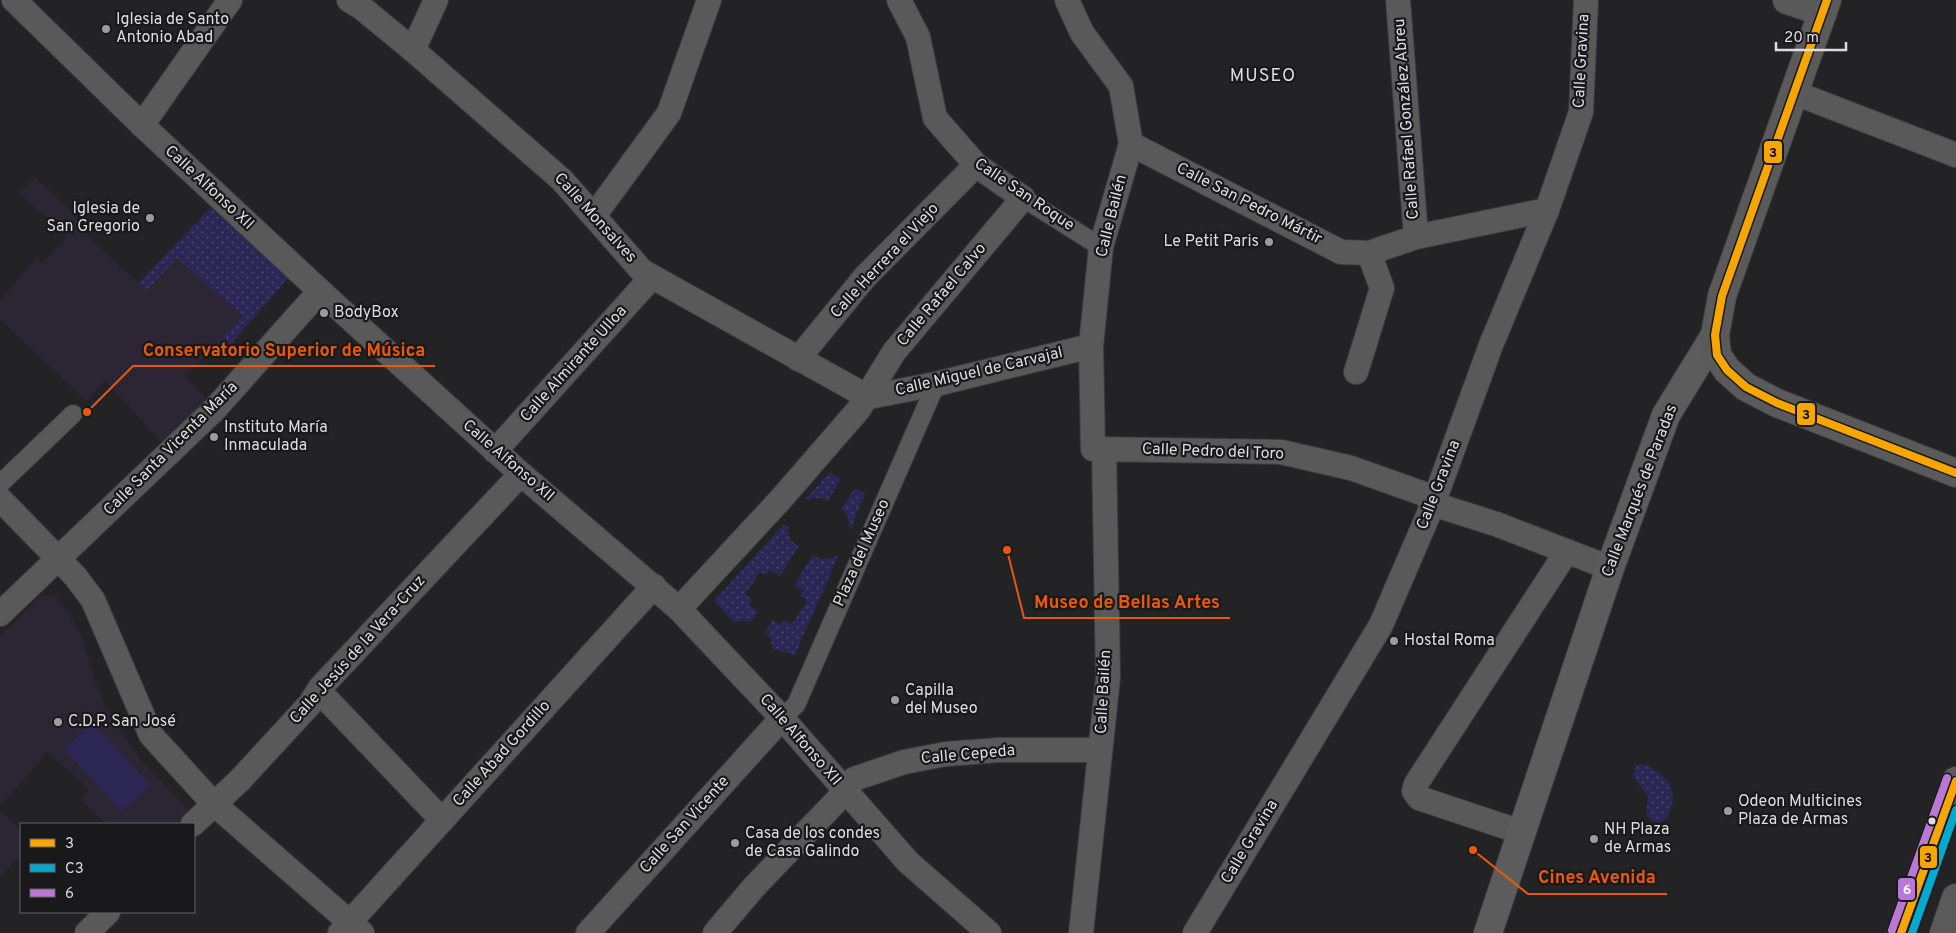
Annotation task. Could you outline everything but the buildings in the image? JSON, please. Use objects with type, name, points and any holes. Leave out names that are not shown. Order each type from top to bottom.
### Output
[{"type":"main road","name":"Calle Marqués de Paradas","points":[[1488,933],[1610,568],[1666,415],[1715,334],[1722,296],[1727,281],[1825,6]]},
{"type":"main road","points":[[1715,334],[1717,355],[1727,370],[1746,388],[1776,403],[1956,474]]},
{"type":"main road","points":[[1901,933],[1956,781]]},
{"type":"main road","points":[[1944,933],[1956,898]]},
{"type":"street","name":"Calle Alfonso XII","points":[[14,0],[142,125],[320,291],[495,451],[679,609],[782,718],[908,862],[975,929]]},
{"type":"street","points":[[142,125],[230,0]]},
{"type":"street","name":"Calle Monsalves","points":[[349,0],[362,8],[413,50],[562,180],[642,271],[798,359],[868,396]]},
{"type":"street","points":[[413,50],[436,0]]},
{"type":"street","points":[[594,216],[669,113],[709,0]]},
{"type":"street","name":"Calle San Roque","points":[[899,0],[918,37],[935,118],[976,165],[1023,198],[1102,247]]},
{"type":"street","name":"Calle Bailén","points":[[1067,0],[1082,33],[1121,86],[1131,144],[1102,247],[1091,346],[1098,449],[1108,678],[1081,933]]},
{"type":"street","name":"Calle Rafael González Abreu","points":[[1398,0],[1416,237]]},
{"type":"street","name":"Calle Gravina","points":[[1196,933],[1381,625],[1432,504],[1491,345],[1547,210],[1581,112],[1586,0]]},
{"type":"street","points":[[1787,0],[1825,6]]},
{"type":"street","points":[[1795,93],[1956,155]]},
{"type":"street","name":"Calle San Pedro Mártir","points":[[1131,144],[1341,252],[1369,253],[1416,237],[1547,210]]},
{"type":"street","name":"Calle Herrera el Viejo","points":[[798,359],[865,278],[976,165]]},
{"type":"street","name":"Calle Rafael Calvo","points":[[868,396],[894,352],[1023,198]]},
{"type":"street","points":[[1356,372],[1382,288],[1369,253]]},
{"type":"street","name":"Calle Almirante Ulloa","points":[[495,451],[652,277]]},
{"type":"street","name":"Calle Santa Vicenta María","points":[[0,614],[214,410],[320,291]]},
{"type":"street","name":"Calle Miguel de Carvajal","points":[[868,396],[936,384],[1091,346]]},
{"type":"street","name":"Plaza del Museo","points":[[782,718],[796,705],[936,384]]},
{"type":"street","points":[[679,609],[781,499],[859,409],[868,396]]},
{"type":"street","points":[[0,484],[73,414]]},
{"type":"street","name":"Calle Pedro del Toro","points":[[1098,449],[1281,452],[1351,468],[1424,494],[1432,504],[1496,524],[1610,568]]},
{"type":"street","name":"Calle Jesús de la Vera-Cruz","points":[[194,823],[240,780],[310,704],[326,681],[521,474]]},
{"type":"street","points":[[0,499],[59,558],[93,600],[151,735],[214,803],[350,929]]},
{"type":"street","points":[[1521,832],[1420,798],[1414,791],[1416,784],[1567,551]]},
{"type":"street","name":"Calle Abad Gordillo","points":[[350,929],[442,820],[654,586]]},
{"type":"street","points":[[319,691],[442,820]]},
{"type":"street","name":"Calle San Vicente","points":[[588,933],[782,718]]},
{"type":"street","name":"Calle Cepeda","points":[[715,933],[754,887],[846,792],[854,779],[904,762],[946,754],[999,750],[1100,750]]},
{"type":"street","points":[[87,933],[107,913]]},
{"type":"shaded area","points":[[35,177],[88,229],[85,234],[139,283],[212,206],[289,277],[220,357],[212,350],[185,376],[207,400],[162,443],[105,381],[87,401],[0,320],[0,300],[37,257],[42,263],[67,237],[19,193]]},
{"type":"shaded area","points":[[212,206],[289,277],[220,357],[212,350],[243,316],[177,258],[146,291],[139,283]]},
{"type":"shaded area","points":[[830,472],[841,480],[827,501],[823,498],[811,498],[809,501],[806,499]]},
{"type":"shaded area","points":[[855,488],[865,494],[850,530],[847,514],[841,510]]},
{"type":"shaded area","points":[[784,524],[789,528],[787,531],[791,541],[799,546],[780,576],[770,570],[767,575],[760,572],[745,594],[752,600],[749,605],[758,611],[751,622],[734,622],[714,601]]},
{"type":"shaded area","points":[[813,555],[820,559],[838,556],[795,655],[773,649],[770,638],[765,632],[773,620],[781,625],[785,620],[792,624],[807,601],[800,596],[804,591],[794,585]]},
{"type":"shaded area","name":"C.D.P. San José","points":[[54,595],[71,617],[83,640],[95,682],[105,704],[126,739],[140,759],[190,812],[178,823],[105,823],[80,800],[89,789],[47,752],[0,806],[0,636],[41,596]]},
{"type":"shaded area","points":[[92,723],[150,785],[122,811],[64,749]]},
{"type":"shaded area","points":[[1642,764],[1659,773],[1671,786],[1671,808],[1669,814],[1660,822],[1653,822],[1646,814],[1648,797],[1633,776],[1635,766]]},
{"type":"shaded area","points":[[0,810],[20,829],[20,861],[16,858],[0,878]]},
{"type":"transit line","name":"3","points":[[1827,0],[1722,296],[1715,335],[1717,355],[1727,370],[1746,387],[1777,403],[1956,473]]},
{"type":"transit line","name":"6","points":[[1892,930],[1947,778]]},
{"type":"transit line","name":"3","points":[[1901,933],[1956,781]]},
{"type":"transit line","name":"C3","points":[[1912,933],[1956,810]]},
{"type":"place","name":"Iglesia de Santo Antonio Abad","points":[[106,29]]},
{"type":"place","name":"Iglesia de San Gregorio","points":[[150,218]]},
{"type":"place","name":"Le Petit Paris","points":[[1269,242]]},
{"type":"place","name":"BodyBox","points":[[324,313]]},
{"type":"place","name":"Conservatorio Superior de Música","points":[[87,412]]},
{"type":"place","name":"Instituto María Inmaculada","points":[[214,437]]},
{"type":"place","name":"Museo de Bellas Artes","points":[[1007,550]]},
{"type":"place","name":"Hostal Roma","points":[[1394,641]]},
{"type":"place","name":"Capilla del Museo","points":[[895,700]]},
{"type":"place","name":"C.D.P. San José","points":[[58,722]]},
{"type":"place","name":"Odeon Multicines Plaza de Armas","points":[[1728,811]]},
{"type":"place","name":"NH Plaza de Armas","points":[[1594,839]]},
{"type":"place","name":"Casa de los condes de Casa Galindo","points":[[735,843]]},
{"type":"place","name":"Cines Avenida","points":[[1473,850]]},
{"type":"district","name":"MUSEO","points":[[1263,76]]}]
